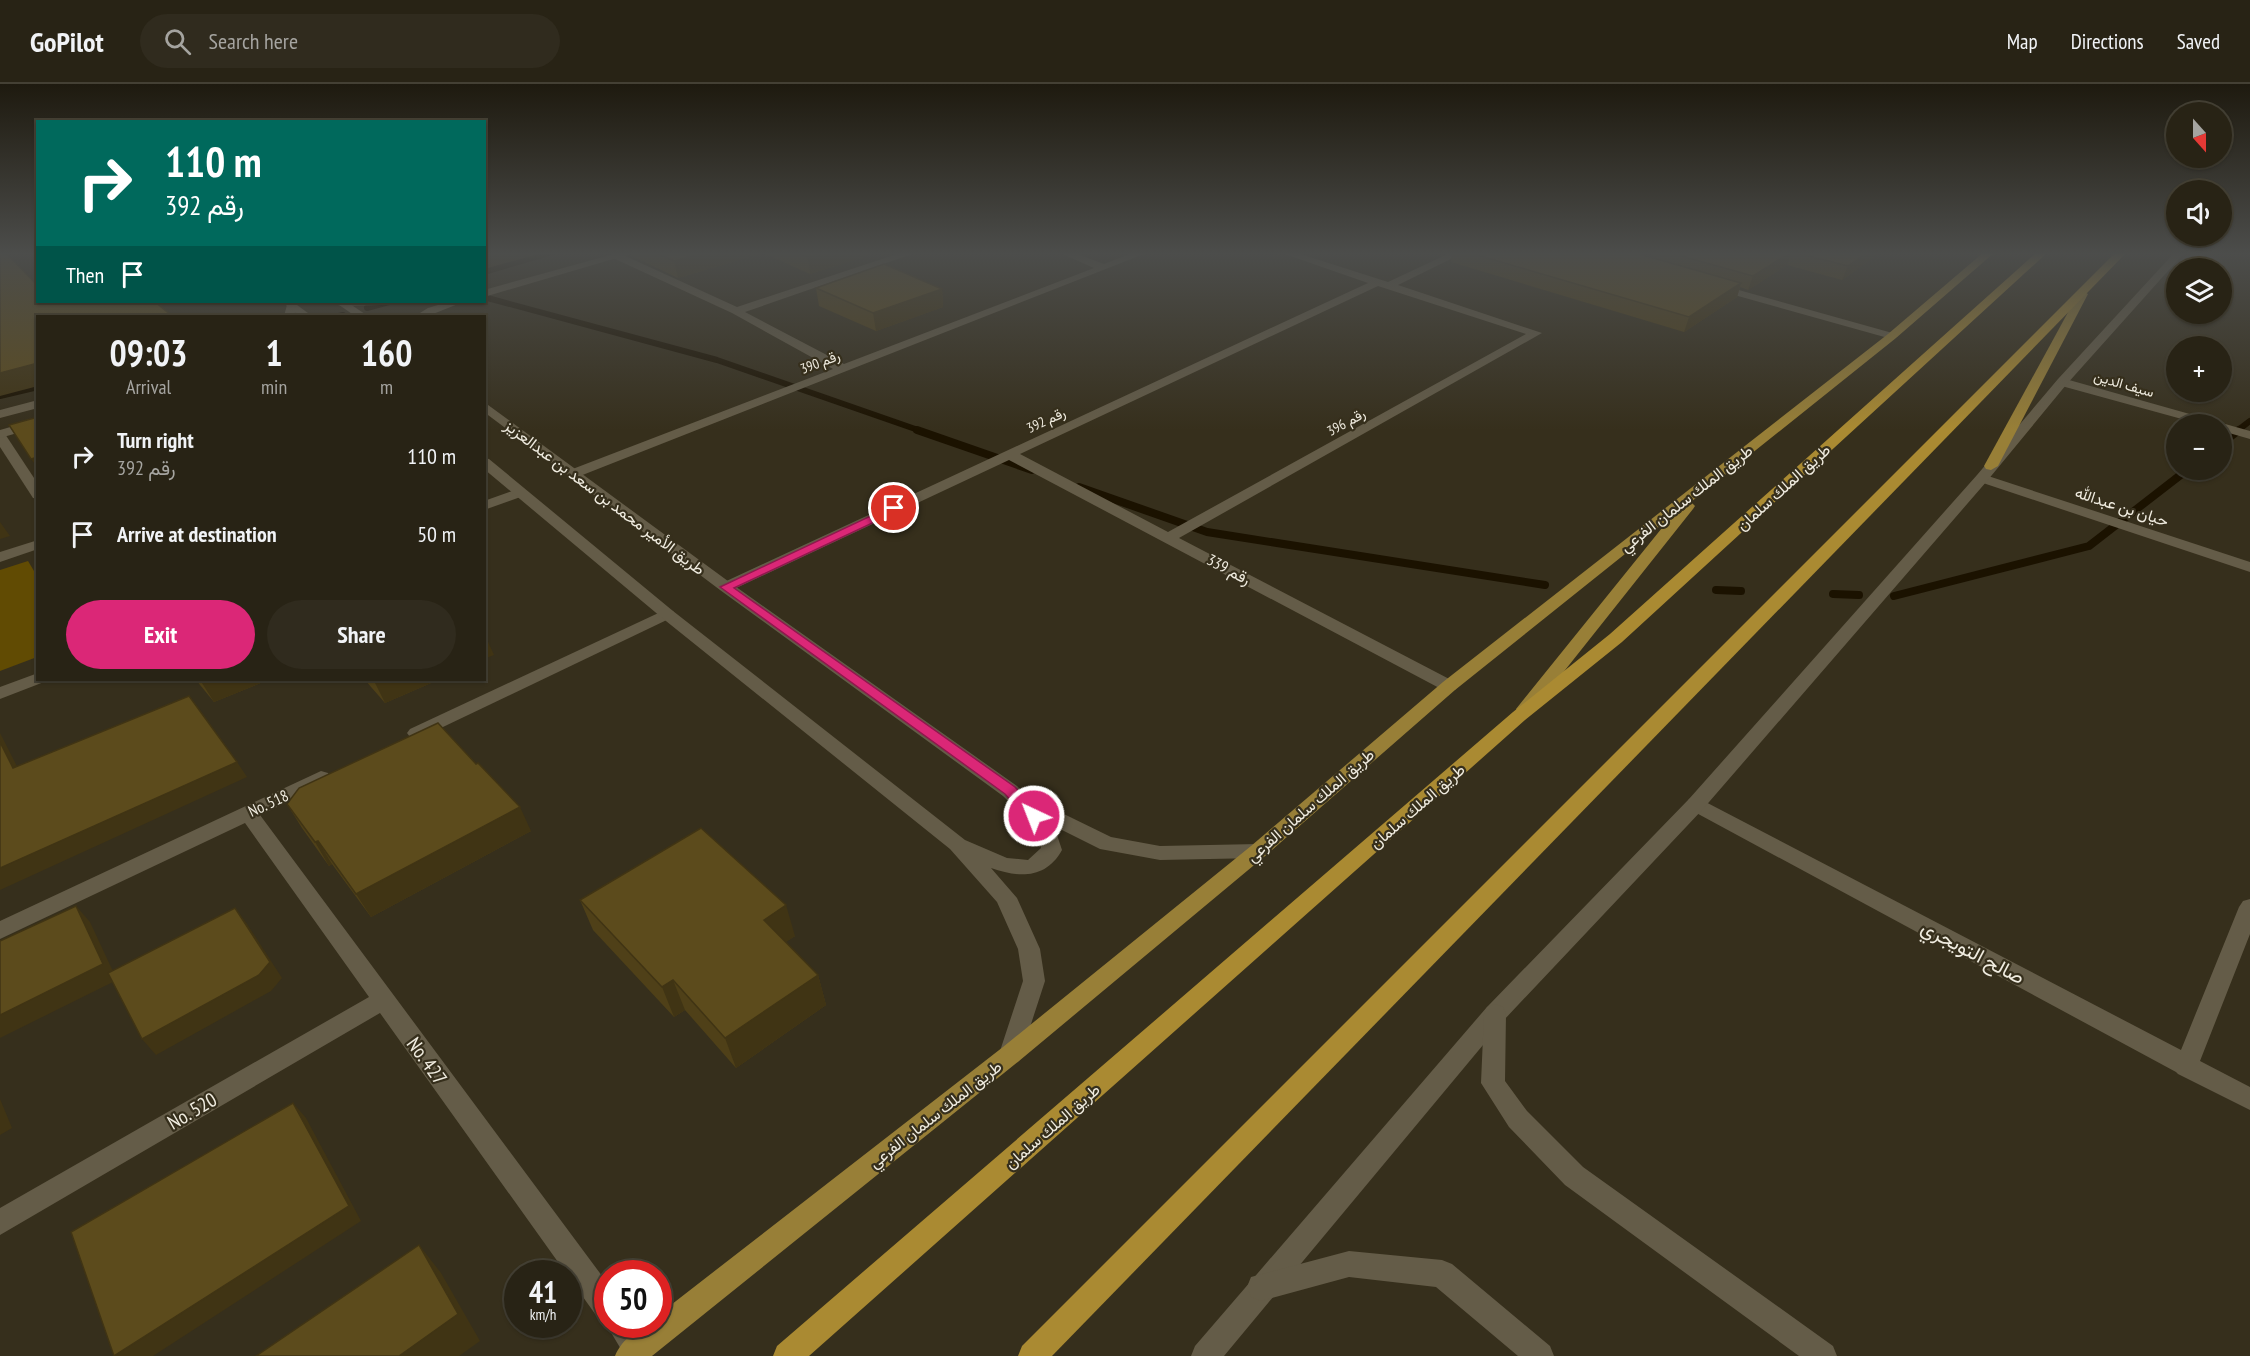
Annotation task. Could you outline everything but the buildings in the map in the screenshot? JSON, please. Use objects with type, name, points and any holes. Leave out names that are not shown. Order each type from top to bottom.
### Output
[{"type":"highway","name":"طريق الملك سلمان","points":[[787,1356],[1519,716],[1616,638],[1977,311]]},
{"type":"highway","points":[[1032,1356],[2066,311]]},
{"type":"main road","name":"طريق الملك سلمان الفرعي","points":[[633,1352],[1011,1054],[1258,851],[1449,686],[1921,311]]},
{"type":"main road","points":[[1987,472],[2074,311]]},
{"type":"main road","points":[[1519,716],[1708,481]]},
{"type":"street","points":[[737,311],[843,369]]},
{"type":"street","name":"رقم 390","points":[[574,473],[989,311]]},
{"type":"street","name":"رقم 392","points":[[726,587],[1009,454],[1323,311]]},
{"type":"street","name":"رقم 396","points":[[1170,537],[1536,333],[1471,311]]},
{"type":"street","points":[[1805,311],[1892,336]]},
{"type":"street","points":[[1205,1356],[1261,1287],[1495,1014],[1696,804],[1987,472],[2062,382],[2126,311]]},
{"type":"street","name":"سيف الدين","points":[[2062,382],[2176,414]]},
{"type":"street","points":[[0,414],[36,405]]},
{"type":"street","name":"طريق الأمير محمد بن سعد بن عبدالعزيز","points":[[486,407],[726,587],[1010,791],[1020,801],[1107,844],[1161,853],[1258,851]]},
{"type":"street","points":[[36,424],[0,435],[36,492]]},
{"type":"street","points":[[2232,430],[2250,435]]},
{"type":"street","name":"رقم 339","points":[[1009,454],[1449,686]]},
{"type":"street","points":[[486,464],[667,614],[957,844],[1006,898],[1029,949],[1034,981],[1011,1054]]},
{"type":"street","name":"حيان بن عبدالله","points":[[1987,472],[2250,567]]},
{"type":"street","points":[[486,505],[521,492]]},
{"type":"street","points":[[0,557],[36,545]]},
{"type":"street","points":[[398,742],[667,614]]},
{"type":"street","points":[[0,693],[36,679]]},
{"type":"street","name":"No. 518","points":[[0,931],[334,772]]},
{"type":"street","points":[[957,844],[1018,868],[1037,865],[1052,850],[1047,831],[1020,801]]},
{"type":"street","name":"صالح التويجري","points":[[1696,804],[2186,1067],[2250,1099]]},
{"type":"street","name":"No. 427","points":[[248,813],[594,1289]]},
{"type":"street","points":[[2186,1067],[2250,907]]},
{"type":"street","name":"No. 520","points":[[0,1222],[383,1000]]},
{"type":"street","points":[[1495,1014],[1493,1083],[1518,1119],[1574,1176],[1823,1356]]},
{"type":"street","points":[[1261,1287],[1349,1264],[1442,1274],[1540,1356]]},
{"type":"street","points":[[626,1338],[633,1352]]},
{"type":"shaded area","points":[[28,561],[36,574],[36,657],[0,671],[0,570]]},
{"type":"waterway","points":[[537,311],[717,360],[921,431]]},
{"type":"waterway","points":[[0,396],[36,387]]},
{"type":"waterway","points":[[2237,431],[2250,421]]},
{"type":"waterway","points":[[917,430],[1032,470]]},
{"type":"waterway","points":[[2232,435],[2239,430]]},
{"type":"waterway","points":[[1894,596],[2089,546],[2174,480]]},
{"type":"waterway","points":[[1079,487],[1207,532],[1545,585]]},
{"type":"waterway","points":[[1716,590],[1741,591]]},
{"type":"waterway","points":[[1833,594],[1859,595]]},
{"type":"route","points":[[894,508],[726,587],[1010,791],[1034,816]]}]
